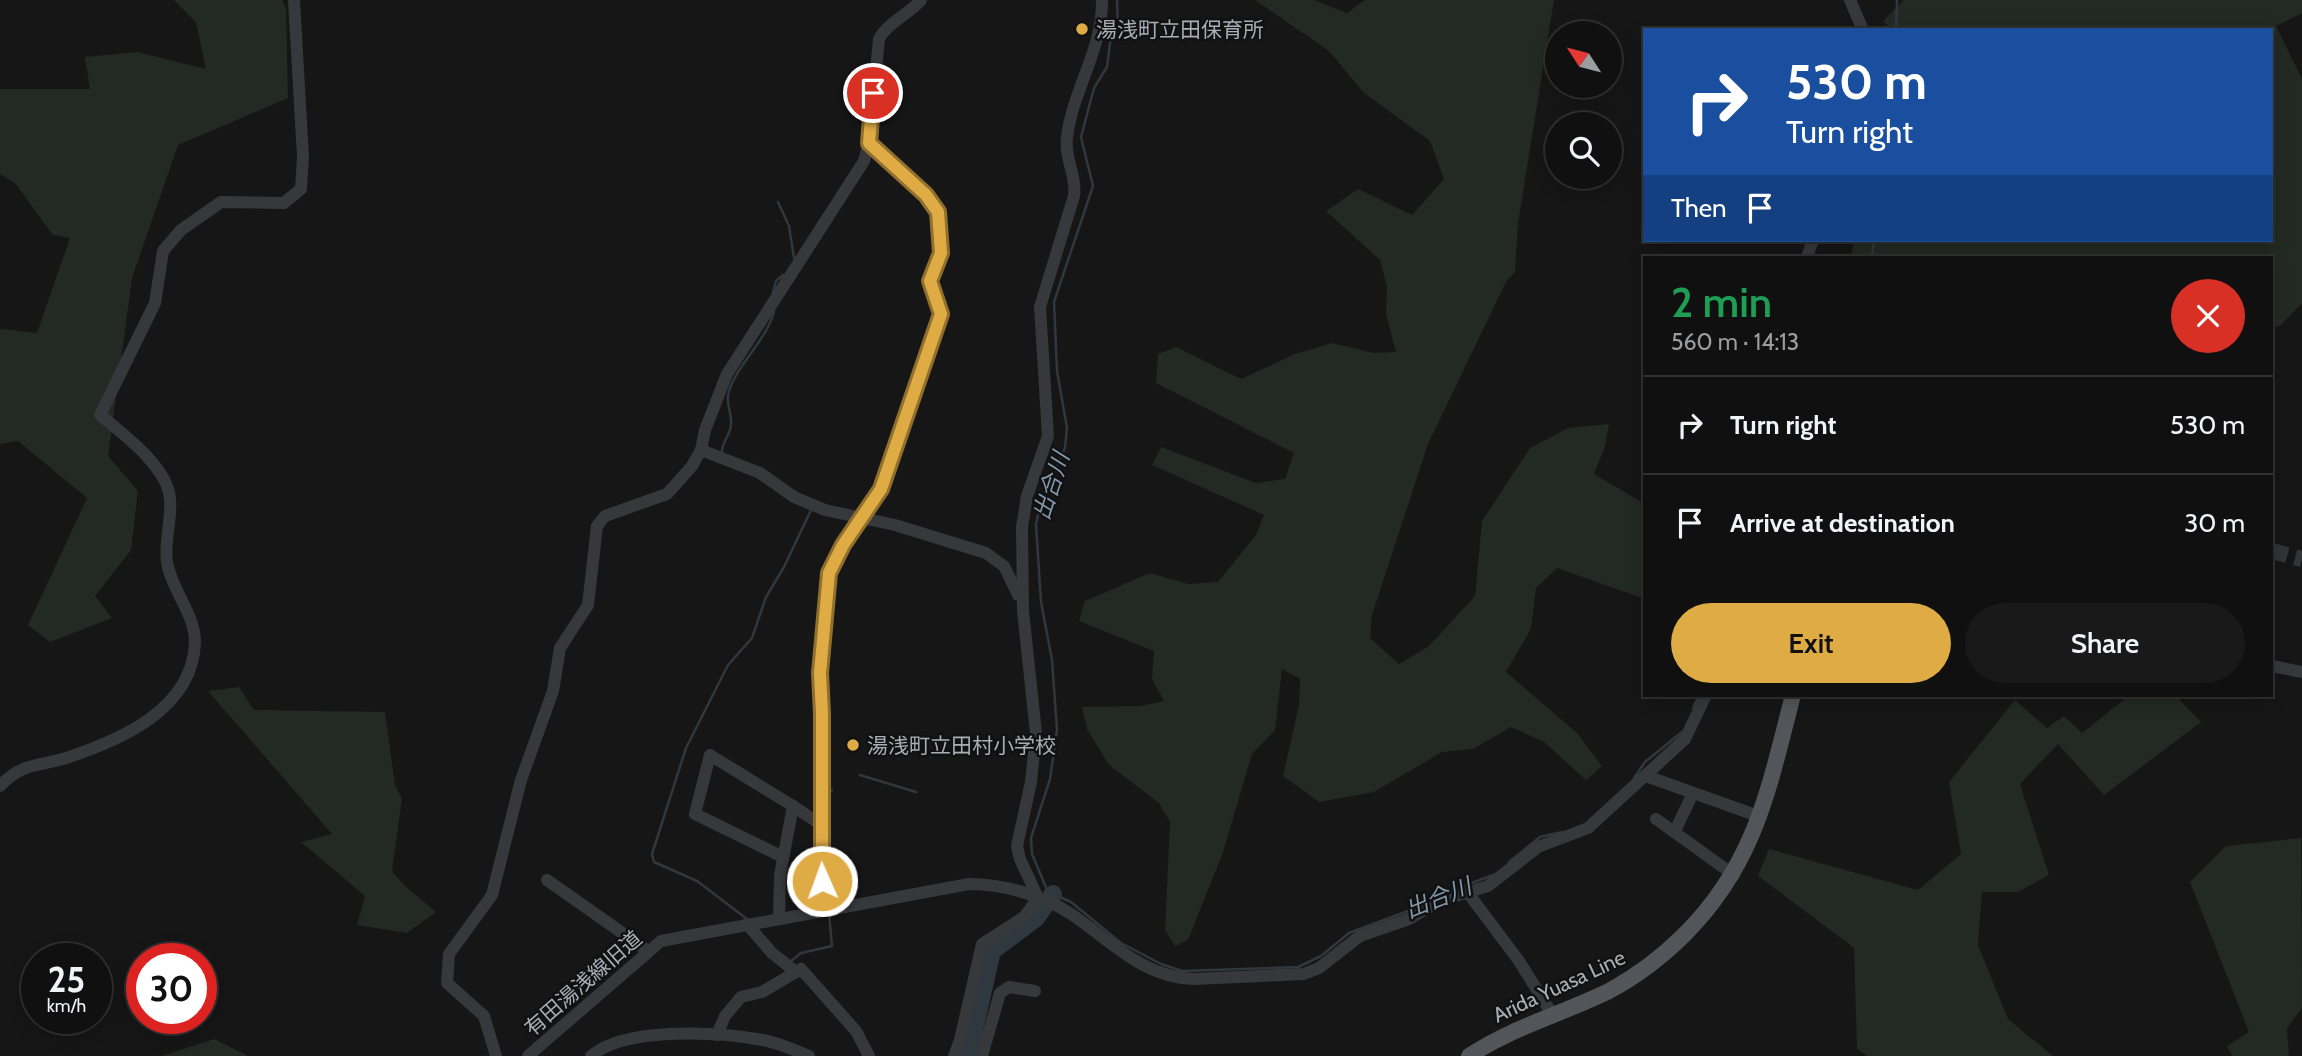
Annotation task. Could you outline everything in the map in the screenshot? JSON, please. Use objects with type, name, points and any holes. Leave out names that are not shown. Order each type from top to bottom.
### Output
[{"type":"main road","name":"Arida Yuasa Line","points":[[1469,1056],[1502,1035],[1608,991],[1661,956],[1707,912],[1734,875],[1760,817],[1776,768],[1793,697]]},
{"type":"street","points":[[0,786],[22,766],[66,758],[147,723],[163,712],[190,666],[194,633],[170,576],[167,560],[166,536],[170,506],[167,485],[130,440],[100,415],[155,303],[163,251],[181,230],[221,202],[284,203],[301,189],[303,157],[294,0]]},
{"type":"street","points":[[496,1056],[484,1016],[447,983],[449,954],[492,895],[521,780],[553,691],[560,648],[588,605],[595,531],[599,521],[667,494],[692,466],[701,450],[705,430],[727,374],[864,160],[869,143],[879,39],[886,28],[908,14],[921,0]]},
{"type":"street","points":[[954,1056],[982,944],[1024,917],[1038,898],[1017,846],[1033,769],[1036,733],[1023,611],[1023,515],[1048,436],[1040,307],[1074,197],[1075,178],[1067,139],[1079,86],[1089,67],[1101,27],[1102,0]]},
{"type":"street","points":[[1850,0],[1862,28]]},
{"type":"street","points":[[825,909],[820,824],[820,673],[828,583],[836,556],[881,489],[941,314],[930,281],[941,253],[938,212],[926,195],[869,143]]},
{"type":"street","points":[[701,450],[760,473],[805,502],[845,516],[921,533],[995,557],[1012,579],[1023,611]]},
{"type":"street","points":[[2273,666],[2302,672]]},
{"type":"street","name":"有田湯浅線旧道","points":[[528,1056],[648,951],[671,937],[969,884],[1011,889],[1038,898],[1070,914],[1108,945],[1135,960],[1175,976],[1193,979],[1304,974],[1319,968],[1369,931],[1409,919],[1439,901],[1496,881],[1538,847],[1588,828],[1690,734],[1705,697]]},
{"type":"street","points":[[783,857],[695,814],[710,754],[820,824]]},
{"type":"street","points":[[1646,776],[1760,817]]},
{"type":"street","points":[[1675,831],[1693,793]]},
{"type":"street","points":[[779,918],[778,890],[793,806]]},
{"type":"street","points":[[1656,819],[1734,875]]},
{"type":"street","points":[[547,880],[648,951]]},
{"type":"street","points":[[1468,893],[1519,961],[1552,1014]]},
{"type":"street","points":[[747,924],[772,954],[796,972]]},
{"type":"street","points":[[717,1035],[725,1016],[741,997],[762,992],[801,969],[856,1031],[869,1056]]},
{"type":"street","points":[[982,1056],[999,993],[1009,987],[1035,991]]},
{"type":"street","points":[[591,1056],[609,1045],[641,1037],[717,1035],[766,1041],[809,1056]]},
{"type":"shaded area","points":[[174,0],[282,0],[286,9],[288,98],[178,145],[132,278],[108,456],[138,491],[131,550],[95,596],[112,618],[50,642],[28,625],[87,498],[18,441],[0,444],[0,329],[37,333],[70,238],[53,235],[15,183],[0,174],[0,89],[90,89],[85,57],[137,52],[206,69],[196,22]]},
{"type":"shaded area","points":[[1255,0],[1314,0],[1347,13],[1365,0],[1554,0],[1551,21],[1545,21],[1545,56],[1518,223],[1515,272],[1506,282],[1428,444],[1372,615],[1370,638],[1399,664],[1429,646],[1475,596],[1482,521],[1530,448],[1568,428],[1609,424],[1605,447],[1594,474],[1643,503],[1643,598],[1557,568],[1536,588],[1531,629],[1506,672],[1577,733],[1602,766],[1586,780],[1544,742],[1511,727],[1473,749],[1442,752],[1374,792],[1319,802],[1283,776],[1299,705],[1300,679],[1282,669],[1275,730],[1252,754],[1223,852],[1188,940],[1175,946],[1165,930],[1170,822],[1159,803],[1109,765],[1087,729],[1082,707],[1141,706],[1164,701],[1152,679],[1154,651],[1079,621],[1085,601],[1150,573],[1188,584],[1218,582],[1256,535],[1264,515],[1152,465],[1161,447],[1256,483],[1285,479],[1294,453],[1156,383],[1158,354],[1176,347],[1241,379],[1295,354],[1332,343],[1374,353],[1396,352],[1386,314],[1387,287],[1380,260],[1326,211],[1358,189],[1412,215],[1444,179],[1430,141],[1364,93],[1329,51]]},
{"type":"shaded area","points":[[1904,0],[2302,0],[2302,13],[2276,26],[2302,79],[2302,303],[2280,326],[2273,327],[2273,256],[1851,256],[1854,242],[2273,242],[2273,28],[1890,28],[1883,21]]},
{"type":"shaded area","points":[[239,687],[254,710],[385,712],[395,785],[402,799],[392,871],[405,886],[436,912],[407,933],[357,925],[365,896],[301,842],[332,834],[208,691]]},
{"type":"shaded area","points":[[2127,697],[2177,697],[2201,722],[2104,795],[2058,744],[2020,784],[2049,875],[2018,892],[1982,892],[1978,945],[2008,1019],[2053,1056],[1867,1056],[1857,1049],[1854,948],[1758,876],[1769,849],[1918,890],[1961,854],[1949,782],[2015,700],[2047,728],[2064,716],[2082,733]]},
{"type":"shaded area","points":[[2301,838],[2302,1008],[2287,1028],[2289,1056],[2232,1056],[2227,1046],[2249,1032],[2190,882],[2226,846]]},
{"type":"shaded area","points":[[214,1039],[248,1056],[162,1056]]},
{"type":"waterway","name":"出合川","points":[[1117,0],[1118,27],[1110,43],[1107,67],[1094,88],[1081,137],[1093,186],[1054,302],[1057,371],[1067,428],[1065,448],[1041,502],[1036,524],[1041,602],[1052,660],[1057,730],[1050,779],[1031,838],[1032,854],[1047,890],[1071,902],[1121,943],[1161,964],[1182,971],[1298,967],[1321,956],[1349,933],[1416,908]]},
{"type":"waterway","name":"出合川","points":[[1896,28],[1897,0]]},
{"type":"waterway","points":[[778,202],[789,226],[794,258]]},
{"type":"waterway","name":"出合川","points":[[1872,256],[1874,242]]},
{"type":"waterway","points":[[773,292],[776,281],[783,275]]},
{"type":"waterway","points":[[722,454],[731,428],[728,400],[730,387],[764,334],[774,312]]},
{"type":"waterway","points":[[747,919],[697,881],[654,862],[652,854],[686,748],[728,665],[752,638],[766,597],[784,567],[811,510]]},
{"type":"waterway","name":"出合川","points":[[1693,708],[1698,697]]},
{"type":"waterway","name":"出合川","points":[[1634,778],[1645,762],[1682,732]]},
{"type":"waterway","points":[[860,775],[916,792]]},
{"type":"waterway","points":[[827,796],[832,790]]},
{"type":"waterway","name":"出合川","points":[[1509,862],[1540,837],[1562,832]]},
{"type":"waterway","name":"出合川","points":[[1437,896],[1493,875]]},
{"type":"waterway","name":"出合川","points":[[968,1056],[992,951],[1036,918],[1053,894]]},
{"type":"waterway","points":[[791,961],[801,953],[832,946],[829,914]]},
{"type":"tunnel","points":[[2273,551],[2302,559]]},
{"type":"place","name":"湯浅町立田保育所","points":[[1082,29]]},
{"type":"place","name":"湯浅町立田村小学校","points":[[853,745]]},
{"type":"route","points":[[822,881],[820,673],[829,573],[836,556],[881,489],[941,314],[930,281],[933,267],[941,253],[938,212],[926,195],[869,143],[873,93]]}]
